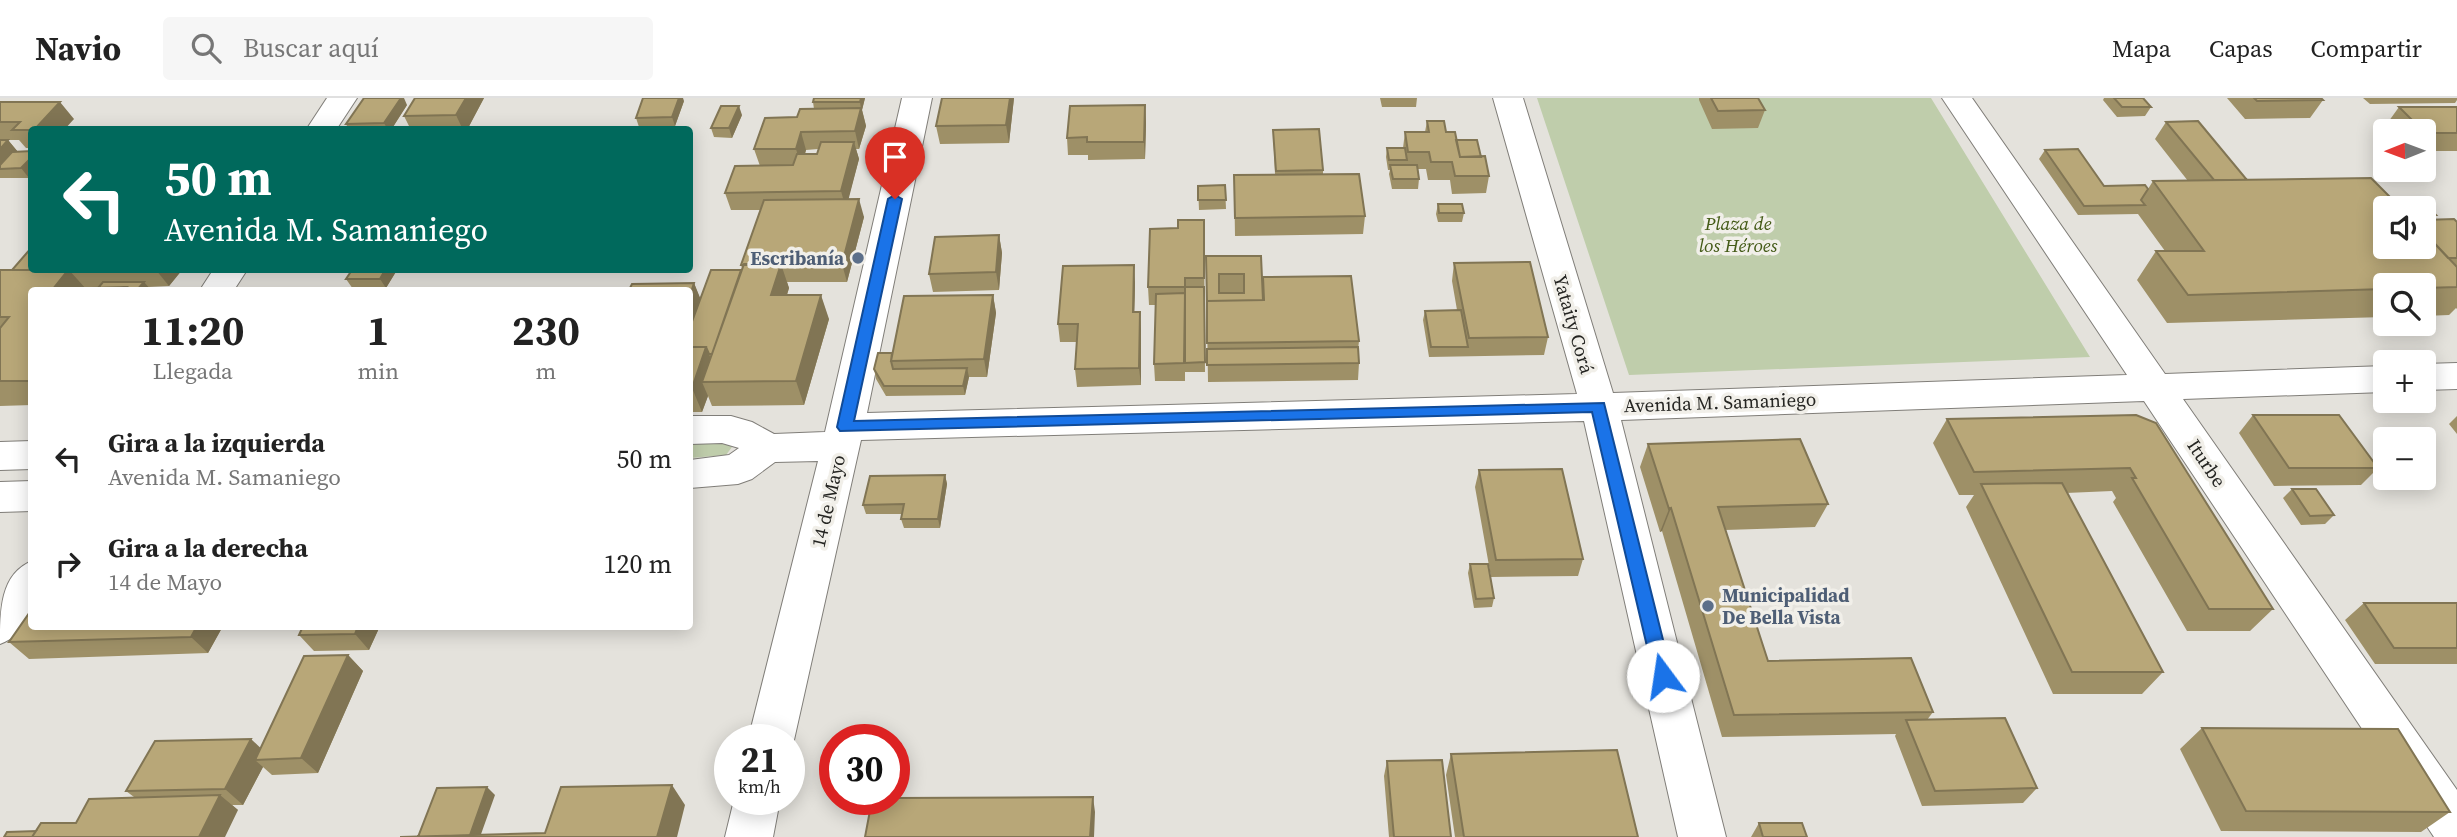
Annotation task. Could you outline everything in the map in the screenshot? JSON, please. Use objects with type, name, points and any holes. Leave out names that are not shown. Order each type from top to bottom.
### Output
[{"type":"street","points":[[324,126],[342,98]]},
{"type":"street","name":"14 de Mayo","points":[[776,724],[843,437],[917,98]]},
{"type":"street","name":"Yataity Corá","points":[[1508,98],[1599,407],[1702,837]]},
{"type":"street","name":"Iturbe","points":[[1957,98],[2457,830]]},
{"type":"street","points":[[2436,377],[2457,376]]},
{"type":"street","name":"Avenida M. Samaniego","points":[[767,448],[843,437],[2373,379]]},
{"type":"street","points":[[693,430],[721,428],[746,432],[767,448],[738,469],[693,474]]},
{"type":"street","points":[[0,456],[28,454]]},
{"type":"street","points":[[0,497],[28,496]]},
{"type":"street","points":[[0,626],[28,584]]},
{"type":"street","points":[[749,837],[754,815]]},
{"type":"green space","name":"Plaza de los Héroes","points":[[1537,98],[1931,98],[2090,357],[1629,375]]},
{"type":"green space","points":[[725,443],[732,447],[726,455],[693,458],[693,444]]},
{"type":"building","points":[[364,98],[401,98],[384,123],[346,124]]},
{"type":"building","points":[[415,98],[466,98],[456,115],[404,116]]},
{"type":"building","points":[[643,98],[679,98],[672,117],[636,118]]},
{"type":"building","points":[[814,98],[861,98],[860,102],[813,102]]},
{"type":"building","points":[[942,98],[1010,98],[1006,125],[936,126]]},
{"type":"building","points":[[1711,98],[1758,98],[1765,110],[1718,111]]},
{"type":"building","points":[[2114,98],[2143,98],[2151,107],[2122,107]]},
{"type":"building","points":[[2254,98],[2321,98],[2323,100],[2257,101]]},
{"type":"building","points":[[0,102],[60,102],[38,126],[28,126],[28,130],[12,130],[20,122],[0,122]]},
{"type":"building","points":[[1145,105],[1144,142],[1087,142],[1087,137],[1067,138],[1070,106]]},
{"type":"building","points":[[721,106],[739,106],[729,128],[711,128]]},
{"type":"building","points":[[2399,107],[2457,107],[2457,133],[2436,133],[2436,119],[2411,119]]},
{"type":"building","points":[[861,108],[855,131],[801,132],[796,149],[754,149],[765,118],[797,117],[800,109]]},
{"type":"building","points":[[1427,121],[1444,121],[1446,132],[1455,132],[1460,157],[1485,156],[1489,176],[1455,176],[1452,162],[1431,162],[1429,152],[1408,152],[1405,132],[1429,132]]},
{"type":"building","points":[[2198,121],[2247,180],[2214,180],[2166,122]]},
{"type":"building","points":[[1319,129],[1323,170],[1276,171],[1273,130]]},
{"type":"building","points":[[0,140],[8,140],[0,149]]},
{"type":"building","points":[[1456,140],[1477,140],[1481,157],[1460,157]]},
{"type":"building","points":[[821,142],[854,142],[841,191],[725,193],[735,166],[793,165],[797,154],[817,154]]},
{"type":"building","points":[[1387,148],[1405,148],[1407,160],[1389,160]]},
{"type":"building","points":[[2078,149],[2104,186],[2145,185],[2148,189],[2141,200],[2145,205],[2084,206],[2045,150]]},
{"type":"building","points":[[28,151],[28,161],[21,168],[0,169],[0,165],[12,152]]},
{"type":"building","points":[[1390,165],[1417,165],[1419,179],[1393,179]]},
{"type":"building","points":[[1359,174],[1365,216],[1235,218],[1234,175]]},
{"type":"building","points":[[2371,178],[2389,196],[2373,196],[2373,259],[2436,259],[2436,245],[2457,267],[2457,287],[2436,288],[2436,273],[2373,273],[2373,289],[2188,295],[2156,251],[2204,251],[2153,181]]},
{"type":"building","points":[[1225,185],[1226,200],[1198,200],[1198,186]]},
{"type":"building","points":[[859,199],[842,264],[741,265],[764,200]]},
{"type":"building","points":[[1438,204],[1462,204],[1464,213],[1439,213]]},
{"type":"building","points":[[2454,219],[2457,222],[2457,258],[2448,258],[2436,245],[2436,220]]},
{"type":"building","points":[[1178,220],[1204,220],[1204,278],[1185,278],[1185,287],[1148,287],[1150,229],[1178,228]]},
{"type":"building","points":[[999,235],[996,272],[929,274],[935,237]]},
{"type":"building","points":[[28,252],[28,270],[12,270]]},
{"type":"building","points":[[1206,256],[1261,256],[1263,300],[1207,301]],"holes":[[[1219,274],[1244,274],[1244,293],[1219,293]]]},
{"type":"building","points":[[1530,262],[1548,337],[1469,338],[1454,263]]},
{"type":"building","points":[[744,264],[781,264],[771,295],[821,295],[796,381],[702,382]]},
{"type":"building","points":[[1134,265],[1133,312],[1140,312],[1139,368],[1075,369],[1078,324],[1058,324],[1063,266]]},
{"type":"building","points":[[0,270],[66,273],[55,287],[28,287],[28,381],[0,381],[0,328],[9,317],[0,317]]},
{"type":"building","points":[[711,270],[741,270],[712,354],[709,354],[706,347],[693,347],[693,319]]},
{"type":"building","points":[[350,273],[383,273],[380,279],[346,279]]},
{"type":"building","points":[[1351,276],[1359,341],[1207,343],[1207,301],[1264,300],[1263,277]]},
{"type":"building","points":[[103,282],[144,282],[140,287],[99,287]]},
{"type":"building","points":[[694,283],[693,287],[630,287],[632,284]]},
{"type":"building","points":[[1185,287],[1204,287],[1205,362],[1185,363]]},
{"type":"building","points":[[1185,293],[1184,363],[1154,364],[1156,294]]},
{"type":"building","points":[[993,295],[984,359],[891,361],[904,296]]},
{"type":"building","points":[[1461,310],[1468,347],[1431,347],[1425,311]]},
{"type":"building","points":[[693,347],[706,347],[693,385]]},
{"type":"building","points":[[1358,347],[1359,363],[1207,365],[1207,349]]},
{"type":"building","points":[[878,353],[892,353],[893,369],[967,368],[963,386],[884,386],[874,369]]},
{"type":"building","points":[[2136,415],[2156,423],[2273,609],[2209,609],[2132,478],[2136,478],[2130,468],[1974,472],[1947,419]]},
{"type":"building","points":[[2253,415],[2339,415],[2373,461],[2373,468],[2289,468]]},
{"type":"building","points":[[1800,439],[1828,504],[1718,507],[1768,661],[1911,658],[1933,712],[1734,715],[1671,508],[1669,509],[1648,444]]},
{"type":"building","points":[[1562,469],[1583,559],[1496,560],[1479,470]]},
{"type":"building","points":[[945,475],[938,519],[901,519],[904,504],[863,505],[870,476]]},
{"type":"building","points":[[2062,483],[2163,672],[2072,672],[1981,484]]},
{"type":"building","points":[[2292,489],[2316,489],[2334,515],[2310,516]]},
{"type":"building","points":[[1470,564],[1488,564],[1494,598],[1476,599]]},
{"type":"building","points":[[2364,603],[2457,603],[2457,648],[2394,648]]},
{"type":"building","points":[[28,615],[28,630],[195,630],[191,637],[9,642]]},
{"type":"building","points":[[301,630],[356,630],[355,634],[299,635]]},
{"type":"building","points":[[348,655],[301,758],[255,760],[304,656]]},
{"type":"building","points":[[2005,718],[2037,788],[1935,791],[1906,720]]},
{"type":"building","points":[[2202,728],[2398,729],[2450,812],[2246,811]]},
{"type":"building","points":[[251,739],[225,789],[126,791],[155,741]]},
{"type":"building","points":[[1617,750],[1638,837],[1464,837],[1451,754]]},
{"type":"building","points":[[1442,760],[1451,837],[1394,837],[1387,761]]},
{"type":"building","points":[[672,785],[657,837],[400,837],[545,833],[561,787]]},
{"type":"building","points":[[487,787],[470,835],[418,837],[437,788]]},
{"type":"building","points":[[220,795],[199,837],[32,837],[41,823],[76,823],[89,799]]},
{"type":"building","points":[[1093,797],[1090,837],[865,837],[869,815],[910,815],[910,798]]},
{"type":"building","points":[[1759,823],[1802,823],[1807,837],[1763,837]]},
{"type":"building","points":[[36,831],[32,837],[4,837],[7,832]]},
{"type":"place","name":"Escribanía","points":[[858,258]]},
{"type":"place","name":"Municipalidad De Bella Vista","points":[[1708,606]]},
{"type":"route","points":[[895,199],[845,427],[1599,407],[1663,676]]}]
